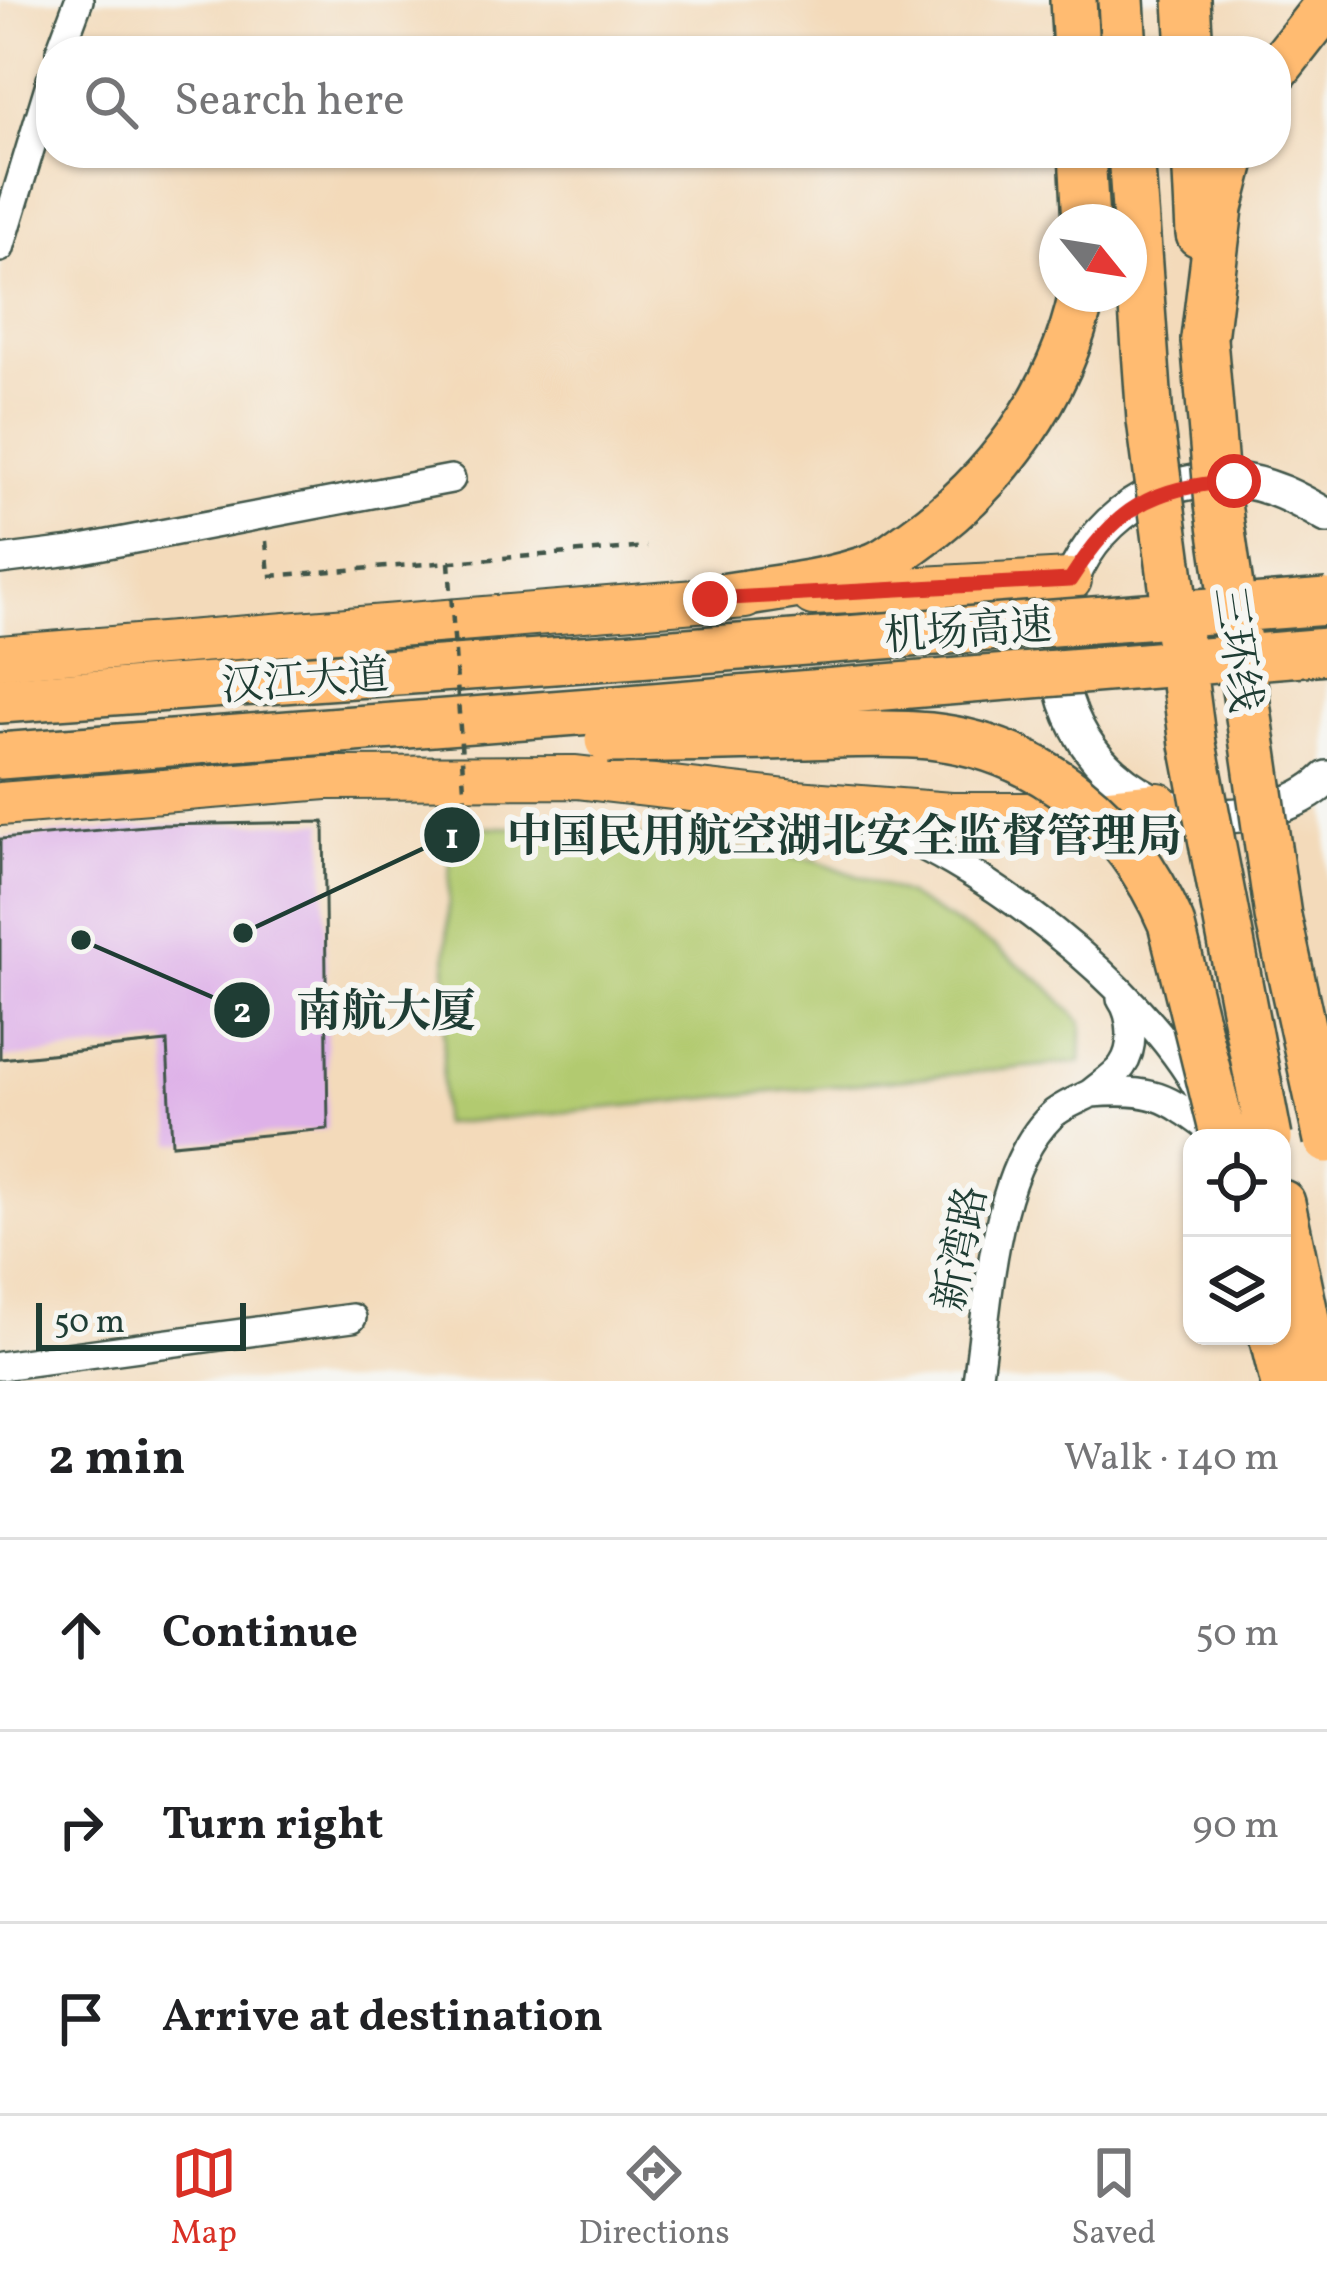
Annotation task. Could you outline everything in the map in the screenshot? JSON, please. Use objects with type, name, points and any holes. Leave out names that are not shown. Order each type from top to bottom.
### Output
[{"type":"highway","points":[[1073,0],[1075,36]]},
{"type":"highway","points":[[1121,0],[1123,36]]},
{"type":"highway","points":[[1187,0],[1189,36]]},
{"type":"highway","points":[[1291,51],[1327,5]]},
{"type":"highway","points":[[1083,168],[1084,204]]},
{"type":"highway","name":"三环线","points":[[1132,168],[1150,420],[1190,721],[1267,1129]]},
{"type":"highway","name":"三环线","points":[[1196,168],[1218,504],[1278,916],[1320,1088],[1327,1140]]},
{"type":"highway","points":[[1204,339],[1220,208],[1230,168]]},
{"type":"highway","points":[[710,599],[878,566],[934,526],[986,480],[1018,441],[1059,358],[1076,312]]},
{"type":"highway","name":"机场高速","points":[[610,657],[1327,602]]},
{"type":"highway","points":[[606,725],[1327,651]]},
{"type":"highway","name":"汉江大道","points":[[0,700],[610,657]]},
{"type":"highway","points":[[606,725],[927,736],[995,751],[1058,781],[1126,843],[1158,895],[1171,923],[1222,1129]]},
{"type":"highway","name":"汉江大道","points":[[0,756],[373,730],[606,725]]},
{"type":"highway","points":[[1291,1289],[1327,1324]]},
{"type":"highway","points":[[1291,1296],[1318,1381]]},
{"type":"highway","points":[[1274,1345],[1283,1381]]},
{"type":"main road","points":[[0,657],[710,599],[1070,580]]},
{"type":"main road","points":[[0,804],[326,778],[553,777],[951,814],[1062,814],[1158,803]]},
{"type":"street","points":[[66,36],[79,0]]},
{"type":"street","points":[[0,248],[36,129]]},
{"type":"street","points":[[0,560],[451,479]]},
{"type":"street","points":[[1325,782],[1270,810],[1213,816],[1158,803],[1110,773],[1075,729],[1058,680],[1056,629],[1070,580],[1097,537],[1136,505],[1184,485],[1234,481],[1284,491],[1327,516]]},
{"type":"street","points":[[796,802],[901,832],[1030,916],[1109,980],[1171,1048],[1219,1129]]},
{"type":"street","name":"新湾路","points":[[977,1381],[1004,1204],[1027,1150],[1052,1115],[1091,1093],[1124,1065],[1131,1013],[1109,980]]},
{"type":"street","points":[[1091,1093],[1150,1092],[1211,1129]]},
{"type":"street","points":[[1291,1310],[1300,1381]]},
{"type":"street","points":[[0,1366],[352,1318]]},
{"type":"path","points":[[263,514],[269,576],[647,547]]},
{"type":"path","points":[[449,562],[465,804]]},
{"type":"green space","points":[[451,827],[578,828],[815,860],[905,894],[994,946],[1046,985],[1082,1023],[1081,1062],[441,1124]]},
{"type":"building","points":[[324,822],[328,1129],[172,1144],[167,1042],[0,1059],[0,839],[156,825]]},
{"type":"place","name":"中国民用航空湖北安全监督管理局","points":[[243,933]]},
{"type":"place","name":"南航大厦","points":[[81,940]]},
{"type":"route","points":[[710,599],[1070,580],[1097,537],[1136,505],[1184,485],[1234,481]]}]
